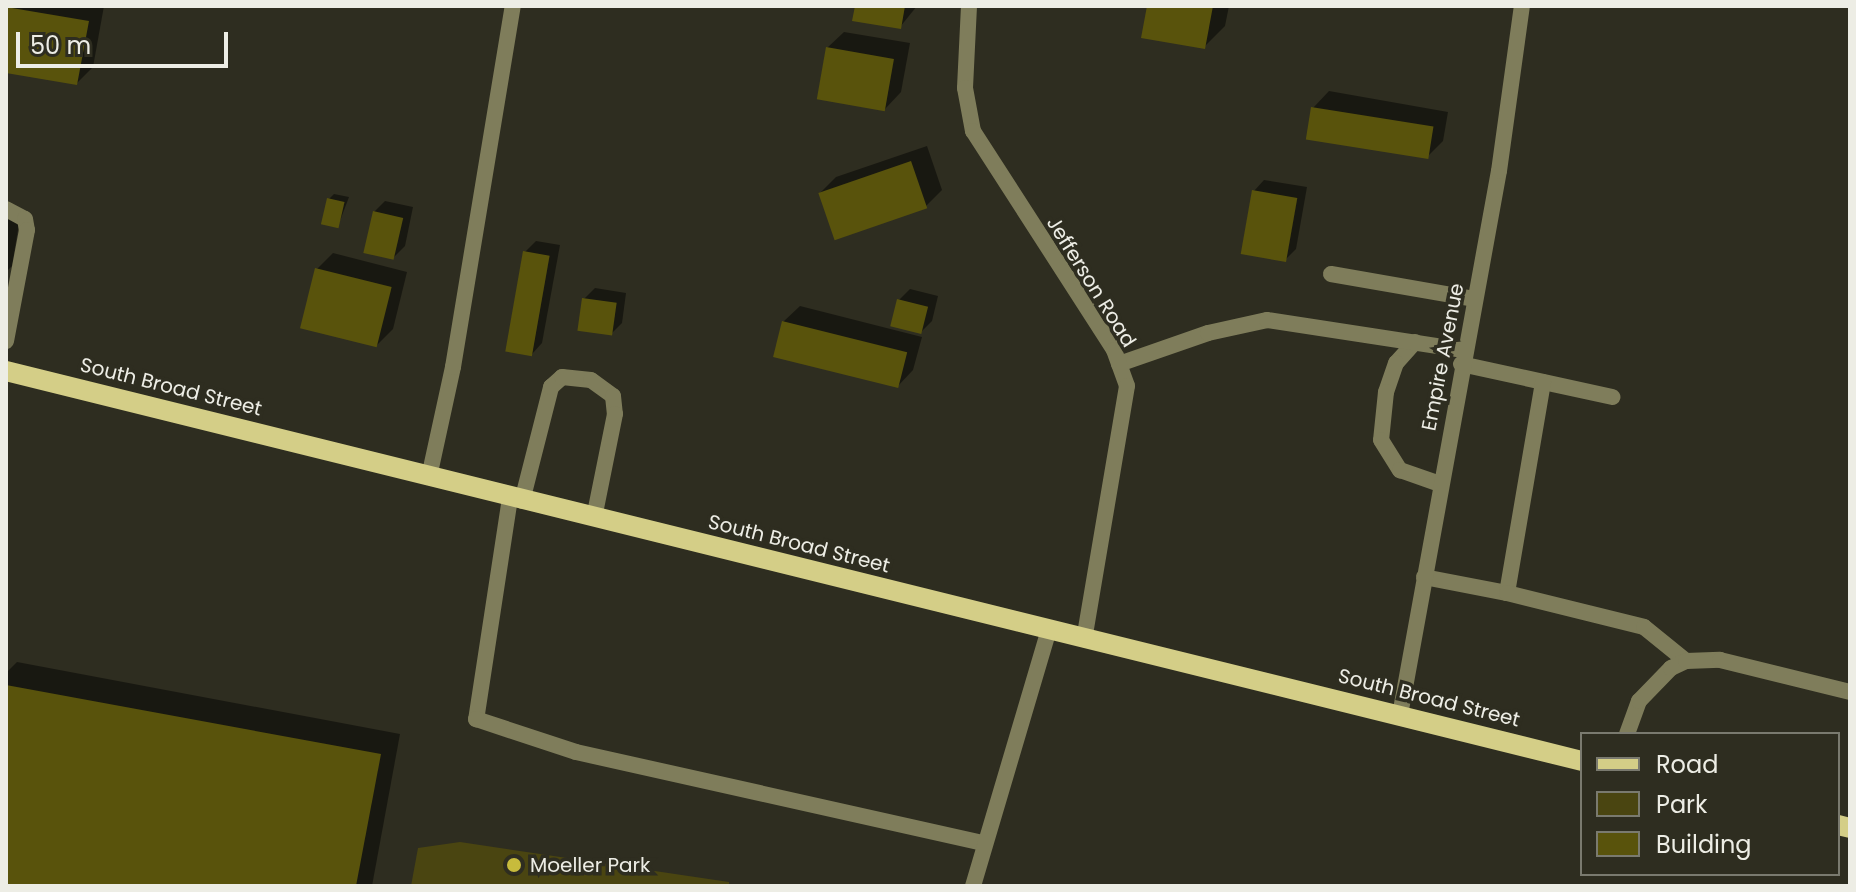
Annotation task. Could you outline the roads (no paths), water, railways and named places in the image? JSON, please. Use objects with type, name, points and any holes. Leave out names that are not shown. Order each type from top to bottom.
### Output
[{"type":"main road","name":"South Broad Street","points":[[6,371],[1580,760]]},
{"type":"street","points":[[429,477],[453,367],[513,6]]},
{"type":"street","name":"Jefferson Road","points":[[969,6],[965,88],[973,131],[1119,364],[1127,386],[1084,639]]},
{"type":"street","name":"Empire Avenue","points":[[1400,715],[1504,145],[1522,6]]},
{"type":"street","points":[[6,209],[25,219],[27,230],[6,341]]},
{"type":"street","points":[[1331,274],[1474,299]]},
{"type":"street","points":[[1119,364],[1208,333],[1267,320],[1415,342],[1543,382],[1612,397]]},
{"type":"street","points":[[1415,342],[1396,363],[1386,392],[1381,440],[1400,470],[1440,484]]},
{"type":"street","points":[[594,518],[615,414],[613,396],[591,380],[562,377],[551,387],[516,499],[476,719],[576,752],[984,843]]},
{"type":"street","points":[[1507,593],[1543,382]]},
{"type":"street","points":[[1424,577],[1507,593],[1644,627],[1686,661]]},
{"type":"street","points":[[973,886],[1049,629]]},
{"type":"street","points":[[1628,732],[1639,701],[1671,668],[1686,661],[1720,660],[1850,692]]},
{"type":"place","name":"Moeller Park","points":[[514,865]]}]
